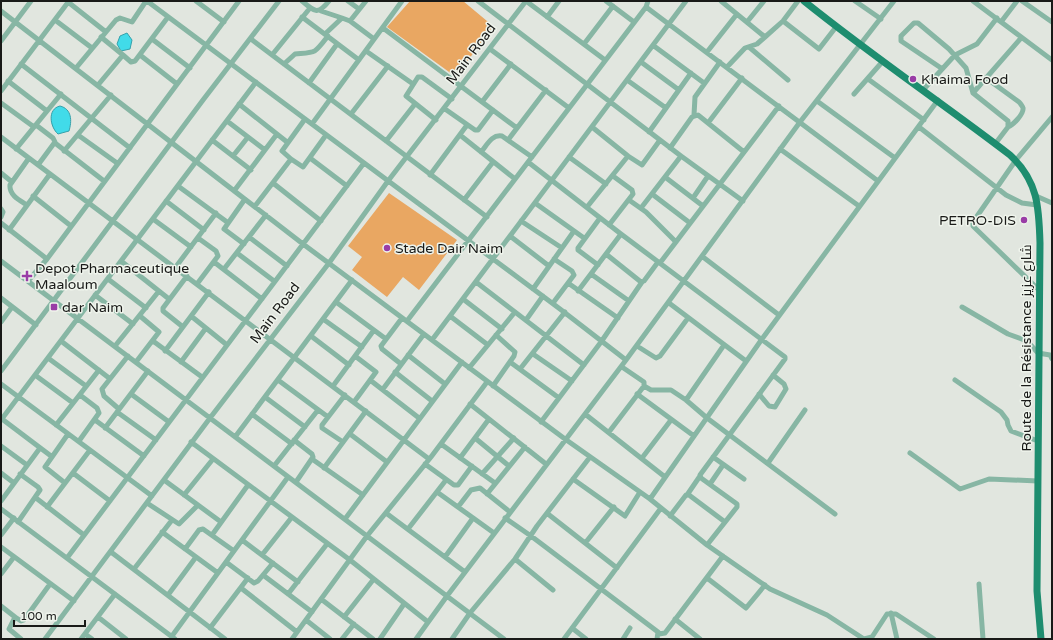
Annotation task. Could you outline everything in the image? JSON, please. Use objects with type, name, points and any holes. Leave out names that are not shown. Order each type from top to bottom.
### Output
[{"type":"main road","name":"Route de la Résistance شارع عزيز","points":[[804,1],[836,27],[938,100],[1016,160],[1028,175],[1036,196],[1040,234],[1037,591],[1041,639]]},
{"type":"street","points":[[1,41],[31,1]]},
{"type":"street","points":[[76,68],[116,20],[120,18],[132,22],[146,1],[565,312],[601,342],[626,360]]},
{"type":"street","points":[[196,1],[224,22]]},
{"type":"street","points":[[28,281],[47,259],[239,1]]},
{"type":"street","points":[[1,371],[279,1]]},
{"type":"street","points":[[302,1],[315,11],[322,11],[350,20],[374,39]]},
{"type":"street","points":[[322,11],[329,1]]},
{"type":"street","points":[[348,1],[359,9]]},
{"type":"street","points":[[350,20],[366,1]]},
{"type":"street","points":[[312,124],[402,1]]},
{"type":"street","points":[[526,1],[605,60]]},
{"type":"street","name":"Main Road","points":[[45,639],[210,418],[329,263],[388,181],[526,1]]},
{"type":"street","points":[[547,17],[559,1]]},
{"type":"street","points":[[606,1],[634,22]]},
{"type":"street","points":[[401,364],[381,347],[386,339],[405,320],[469,241],[646,7],[648,1]]},
{"type":"street","points":[[432,340],[610,102],[654,46],[686,1]]},
{"type":"street","points":[[721,1],[765,37]]},
{"type":"street","points":[[747,22],[762,3],[756,1]]},
{"type":"street","points":[[727,67],[743,49],[757,44],[783,21],[798,1]]},
{"type":"street","points":[[855,1],[881,19]]},
{"type":"street","points":[[416,639],[505,518],[638,346],[800,122],[894,1]]},
{"type":"street","points":[[973,1],[1052,60]]},
{"type":"street","points":[[923,90],[940,68],[955,54],[977,44],[1017,1]]},
{"type":"street","points":[[1022,1],[1052,22]]},
{"type":"street","points":[[1,91],[68,2],[106,32]]},
{"type":"street","points":[[482,2],[508,24],[649,132],[743,201]]},
{"type":"street","points":[[584,44],[612,6]]},
{"type":"street","points":[[646,7],[878,180]]},
{"type":"street","points":[[272,55],[310,8]]},
{"type":"street","points":[[1,11],[40,39],[195,162],[255,206],[303,244],[541,422],[650,499],[707,546],[765,585],[827,615],[864,638],[868,639],[872,637],[888,614],[891,613]]},
{"type":"street","points":[[707,52],[737,14]]},
{"type":"street","points":[[101,37],[133,62],[140,55],[168,17]]},
{"type":"street","points":[[302,17],[359,60]]},
{"type":"street","points":[[284,64],[295,54],[310,54],[315,52],[342,18]]},
{"type":"street","points":[[55,20],[92,48]]},
{"type":"street","points":[[783,21],[819,48],[836,27]]},
{"type":"street","points":[[940,68],[901,41],[902,36],[914,23],[918,23],[955,54],[968,73],[973,93],[1008,121],[1008,127]]},
{"type":"street","points":[[382,28],[517,128]]},
{"type":"street","points":[[973,93],[1021,38]]},
{"type":"street","points":[[152,39],[190,68]]},
{"type":"street","points":[[251,39],[487,217]]},
{"type":"street","points":[[309,83],[337,44]]},
{"type":"street","points":[[654,46],[704,83]]},
{"type":"street","points":[[749,47],[788,80]]},
{"type":"street","points":[[490,49],[569,108]]},
{"type":"street","points":[[366,51],[413,84]]},
{"type":"street","points":[[98,85],[123,55]]},
{"type":"street","points":[[140,55],[177,84]]},
{"type":"street","points":[[854,94],[883,61]]},
{"type":"street","points":[[641,62],[679,90]]},
{"type":"street","points":[[670,148],[694,115],[694,98],[720,62]]},
{"type":"street","points":[[21,64],[130,148]]},
{"type":"street","points":[[482,102],[511,64]]},
{"type":"street","points":[[351,114],[388,66]]},
{"type":"street","points":[[649,132],[691,73]]},
{"type":"street","points":[[436,120],[406,96],[418,77],[422,77],[452,99]]},
{"type":"street","points":[[708,123],[742,78]]},
{"type":"street","points":[[986,78],[1019,102],[1023,107],[1023,111],[995,144]]},
{"type":"street","points":[[868,79],[924,120]]},
{"type":"street","points":[[627,80],[666,108]]},
{"type":"street","points":[[8,81],[47,111]]},
{"type":"street","points":[[51,456],[1,420],[256,82]]},
{"type":"street","points":[[508,140],[546,90]]},
{"type":"street","points":[[16,149],[61,94]]},
{"type":"street","points":[[64,150],[111,95]]},
{"type":"street","points":[[650,499],[779,315],[938,100]]},
{"type":"street","points":[[817,101],[895,158]]},
{"type":"street","points":[[1,103],[54,138],[55,143],[104,181]]},
{"type":"street","points":[[239,104],[288,142]]},
{"type":"street","points":[[386,141],[415,104]]},
{"type":"street","points":[[541,422],[601,342],[642,282],[676,242],[779,106]]},
{"type":"street","points":[[444,109],[467,125],[478,130],[493,110]]},
{"type":"street","points":[[694,115],[698,115],[744,152]]},
{"type":"street","points":[[1039,290],[973,226],[975,216],[1016,160],[1052,117]]},
{"type":"street","points":[[305,119],[282,153],[302,167],[326,134]]},
{"type":"street","points":[[227,121],[265,150]]},
{"type":"street","points":[[430,174],[467,125]]},
{"type":"street","points":[[592,126],[628,156],[642,165],[660,140]]},
{"type":"street","points":[[919,127],[996,188],[1016,201],[1037,206]]},
{"type":"street","points":[[234,191],[277,134]]},
{"type":"street","points":[[78,135],[117,163]]},
{"type":"street","points":[[460,135],[515,179]]},
{"type":"street","points":[[481,152],[495,136],[502,136],[508,140],[552,180],[600,218],[785,356],[773,375],[712,457],[687,495],[670,516]]},
{"type":"street","points":[[1,137],[429,459]]},
{"type":"street","points":[[233,156],[248,137]]},
{"type":"street","points":[[212,140],[251,170]]},
{"type":"street","points":[[38,165],[55,143]]},
{"type":"street","points":[[780,149],[859,206]]},
{"type":"street","points":[[587,207],[628,156]]},
{"type":"street","points":[[641,208],[681,156]]},
{"type":"street","points":[[569,157],[606,184]]},
{"type":"street","points":[[26,206],[10,192],[10,185],[29,158]]},
{"type":"street","points":[[310,158],[348,186]]},
{"type":"street","points":[[255,206],[292,159]]},
{"type":"street","points":[[464,200],[493,162]]},
{"type":"street","points":[[67,558],[185,399],[364,163]]},
{"type":"street","points":[[1,173],[12,182]]},
{"type":"street","points":[[9,230],[50,174]]},
{"type":"street","points":[[610,225],[633,194],[632,190],[612,176]]},
{"type":"street","points":[[693,198],[708,176]]},
{"type":"street","points":[[665,178],[704,206]]},
{"type":"street","points":[[273,183],[321,221]]},
{"type":"street","points":[[178,186],[227,222]]},
{"type":"street","points":[[652,194],[690,223]]},
{"type":"street","points":[[33,196],[71,226]]},
{"type":"street","points":[[1036,196],[1052,203]]},
{"type":"street","points":[[244,244],[225,231],[224,226],[245,199]]},
{"type":"street","points":[[629,200],[641,208],[676,242]]},
{"type":"street","points":[[166,202],[204,230]]},
{"type":"street","points":[[535,203],[584,238]]},
{"type":"street","points":[[1,209],[3,212],[1,217]]},
{"type":"street","points":[[175,268],[216,213]]},
{"type":"street","points":[[224,270],[266,215]]},
{"type":"street","points":[[598,265],[578,250],[579,245],[600,218]]},
{"type":"street","points":[[153,219],[191,247]]},
{"type":"street","points":[[521,221],[562,248]]},
{"type":"street","points":[[1,223],[47,259]]},
{"type":"street","points":[[533,289],[574,231]]},
{"type":"street","points":[[578,291],[621,234]]},
{"type":"street","points":[[510,236],[549,266]]},
{"type":"street","points":[[249,237],[287,266]]},
{"type":"street","points":[[197,284],[214,262],[218,254],[198,238]]},
{"type":"street","points":[[237,253],[274,281]]},
{"type":"street","points":[[606,254],[642,282]]},
{"type":"street","points":[[703,256],[779,315]]},
{"type":"street","points":[[553,304],[574,273],[554,259]]},
{"type":"street","points":[[1,261],[504,639]]},
{"type":"street","points":[[121,261],[169,299]]},
{"type":"street","points":[[214,262],[262,299]]},
{"type":"street","points":[[591,274],[629,301]]},
{"type":"street","points":[[183,327],[163,311],[163,308],[187,276]]},
{"type":"street","points":[[108,279],[146,308]]},
{"type":"street","points":[[235,437],[352,280]]},
{"type":"street","points":[[476,282],[584,365]]},
{"type":"street","points":[[568,283],[618,318]]},
{"type":"street","points":[[115,346],[159,291]]},
{"type":"street","points":[[165,351],[209,292]]},
{"type":"street","points":[[95,295],[133,324]]},
{"type":"street","points":[[526,320],[543,296]]},
{"type":"street","points":[[1,298],[36,325]]},
{"type":"street","points":[[463,299],[502,329]]},
{"type":"street","points":[[336,302],[386,339]]},
{"type":"street","points":[[668,303],[746,361]]},
{"type":"street","points":[[1,322],[12,307]]},
{"type":"street","points":[[962,307],[1008,334],[1027,341],[1038,353],[1050,355],[1052,359]]},
{"type":"street","points":[[469,368],[515,312]]},
{"type":"street","points":[[520,369],[565,312]]},
{"type":"street","points":[[136,362],[159,332],[140,316]]},
{"type":"street","points":[[191,316],[227,344]]},
{"type":"street","points":[[450,316],[488,345]]},
{"type":"street","points":[[638,346],[656,358],[660,356],[688,318]]},
{"type":"street","points":[[323,319],[362,347]]},
{"type":"street","points":[[181,362],[206,328]]},
{"type":"street","points":[[333,386],[374,330]]},
{"type":"street","points":[[383,389],[424,334]]},
{"type":"street","points":[[493,386],[510,362],[515,352],[496,335]]},
{"type":"street","points":[[311,336],[349,365]]},
{"type":"street","points":[[61,341],[110,378]]},
{"type":"street","points":[[153,341],[202,378]]},
{"type":"street","points":[[686,400],[724,345]]},
{"type":"street","points":[[533,354],[572,381]]},
{"type":"street","points":[[408,355],[445,384]]},
{"type":"street","points":[[128,356],[102,386],[102,392],[118,411],[156,440]]},
{"type":"street","points":[[354,402],[376,372],[355,356]]},
{"type":"street","points":[[48,358],[86,386]]},
{"type":"street","points":[[345,519],[462,362]]},
{"type":"street","points":[[510,362],[559,398]]},
{"type":"street","points":[[622,367],[644,382],[644,386],[651,390],[671,390],[686,400],[729,435],[835,514]]},
{"type":"street","points":[[56,425],[99,370]]},
{"type":"street","points":[[105,428],[148,371]]},
{"type":"street","points":[[395,372],[432,401]]},
{"type":"street","points":[[35,375],[73,403]]},
{"type":"street","points":[[759,394],[769,406],[775,407],[781,400],[786,389],[784,384],[773,375]]},
{"type":"street","points":[[278,380],[328,417]]},
{"type":"street","points":[[370,380],[419,418]]},
{"type":"street","points":[[955,380],[1001,412],[1007,420],[1011,431],[1038,441]]},
{"type":"street","points":[[292,639],[367,536],[429,459],[487,382]]},
{"type":"street","points":[[1,384],[152,496]]},
{"type":"street","points":[[609,432],[644,386]]},
{"type":"street","points":[[131,394],[169,422]]},
{"type":"street","points":[[637,394],[694,436]]},
{"type":"street","points":[[79,441],[95,420],[99,412],[80,395]]},
{"type":"street","points":[[343,442],[322,428],[328,417],[345,395]]},
{"type":"street","points":[[265,397],[305,427]]},
{"type":"street","points":[[470,404],[546,464]]},
{"type":"street","points":[[274,466],[318,410]]},
{"type":"street","points":[[768,463],[806,410]]},
{"type":"street","points":[[324,468],[366,411]]},
{"type":"street","points":[[252,414],[312,454],[312,459],[296,482]]},
{"type":"street","points":[[585,414],[665,477]]},
{"type":"street","points":[[460,458],[489,419]]},
{"type":"street","points":[[95,420],[144,456]]},
{"type":"street","points":[[642,458],[671,420]]},
{"type":"street","points":[[65,483],[44,467],[68,434]]},
{"type":"street","points":[[350,434],[387,462]]},
{"type":"street","points":[[475,438],[509,466]]},
{"type":"street","points":[[482,474],[514,438]]},
{"type":"street","points":[[192,442],[350,560],[373,580],[428,622]]},
{"type":"street","points":[[440,444],[495,483]]},
{"type":"street","points":[[1,446],[27,466]]},
{"type":"street","points":[[487,494],[525,447]]},
{"type":"street","points":[[1,501],[40,448]]},
{"type":"street","points":[[47,507],[90,450]]},
{"type":"street","points":[[910,454],[960,489],[989,479],[1038,481]]},
{"type":"street","points":[[454,638],[470,613],[515,559],[590,457]]},
{"type":"street","points":[[712,457],[744,479]]},
{"type":"street","points":[[184,496],[213,459]]},
{"type":"street","points":[[312,459],[363,496]]},
{"type":"street","points":[[425,464],[454,486],[458,485],[472,466]]},
{"type":"street","points":[[710,484],[723,465]]},
{"type":"street","points":[[1,473],[14,483]]},
{"type":"street","points":[[73,473],[110,501]]},
{"type":"street","points":[[1,535],[40,492],[40,488],[20,474]]},
{"type":"street","points":[[700,476],[737,504],[737,508],[707,546]]},
{"type":"street","points":[[1,509],[173,638],[190,612],[288,477]]},
{"type":"street","points":[[573,479],[626,516],[640,492]]},
{"type":"street","points":[[164,480],[221,522]]},
{"type":"street","points":[[408,529],[446,480]]},
{"type":"street","points":[[212,535],[248,485]]},
{"type":"street","points":[[458,507],[471,490],[474,488],[480,488],[510,512]]},
{"type":"street","points":[[437,492],[494,533]]},
{"type":"street","points":[[687,495],[725,522]]},
{"type":"street","points":[[36,498],[84,535]]},
{"type":"street","points":[[147,503],[180,524],[198,505]]},
{"type":"street","points":[[586,542],[614,507]]},
{"type":"street","points":[[564,639],[602,590],[661,508]]},
{"type":"street","points":[[386,512],[465,572]]},
{"type":"street","points":[[548,514],[618,568]]},
{"type":"street","points":[[262,555],[292,517]]},
{"type":"street","points":[[445,557],[473,518]]},
{"type":"street","points":[[505,518],[602,590],[658,636],[665,633],[723,556]]},
{"type":"street","points":[[134,569],[172,520]]},
{"type":"street","points":[[185,549],[201,529],[234,551]]},
{"type":"street","points":[[162,532],[218,573]]},
{"type":"street","points":[[242,540],[298,582]]},
{"type":"street","points":[[288,594],[327,544]]},
{"type":"street","points":[[1,547],[74,601]]},
{"type":"street","points":[[111,552],[225,639]]},
{"type":"street","points":[[1,574],[14,556]]},
{"type":"street","points":[[168,595],[196,558]]},
{"type":"street","points":[[515,559],[553,590]]},
{"type":"street","points":[[226,562],[256,583],[273,563]]},
{"type":"street","points":[[263,575],[312,612]]},
{"type":"street","points":[[210,628],[248,578]]},
{"type":"street","points":[[706,578],[746,608],[765,585]]},
{"type":"street","points":[[344,617],[373,580]]},
{"type":"street","points":[[1,606],[15,618],[21,621],[24,620],[50,584]]},
{"type":"street","points":[[979,584],[983,639]]},
{"type":"street","points":[[241,588],[297,632]]},
{"type":"street","points":[[81,639],[115,594]]},
{"type":"street","points":[[321,599],[373,639]]},
{"type":"street","points":[[380,639],[404,604]]},
{"type":"street","points":[[891,613],[897,639]]},
{"type":"street","points":[[891,613],[896,614],[934,639]]},
{"type":"street","points":[[98,617],[126,639]]},
{"type":"street","points":[[15,618],[9,629],[21,639]]},
{"type":"street","points":[[675,619],[700,639]]},
{"type":"street","points":[[306,620],[330,639]]},
{"type":"street","points":[[342,639],[354,624]]},
{"type":"street","points":[[572,628],[586,639]]},
{"type":"street","points":[[623,639],[630,628]]},
{"type":"street","points":[[85,634],[92,639]]},
{"type":"shaded area","points":[[410,1],[463,1],[493,26],[456,77],[387,27]]},
{"type":"shaded area","points":[[389,193],[457,240],[419,290],[403,277],[387,297],[352,270],[362,257],[348,246]]},
{"type":"water","points":[[127,33],[132,40],[130,49],[121,51],[117,44],[120,36]]},
{"type":"water","points":[[60,106],[69,113],[71,123],[69,131],[58,134],[53,127],[51,118],[53,111]]},
{"type":"place","name":"Khaima Food","points":[[913,79]]},
{"type":"place","name":"PETRO-DIS","points":[[1024,220]]},
{"type":"place","name":"Stade Dair Naim","points":[[387,248]]},
{"type":"place","name":"Depot Pharmaceutique Maaloum","points":[[27,276]]},
{"type":"place","name":"dar Naim","points":[[54,307]]}]
